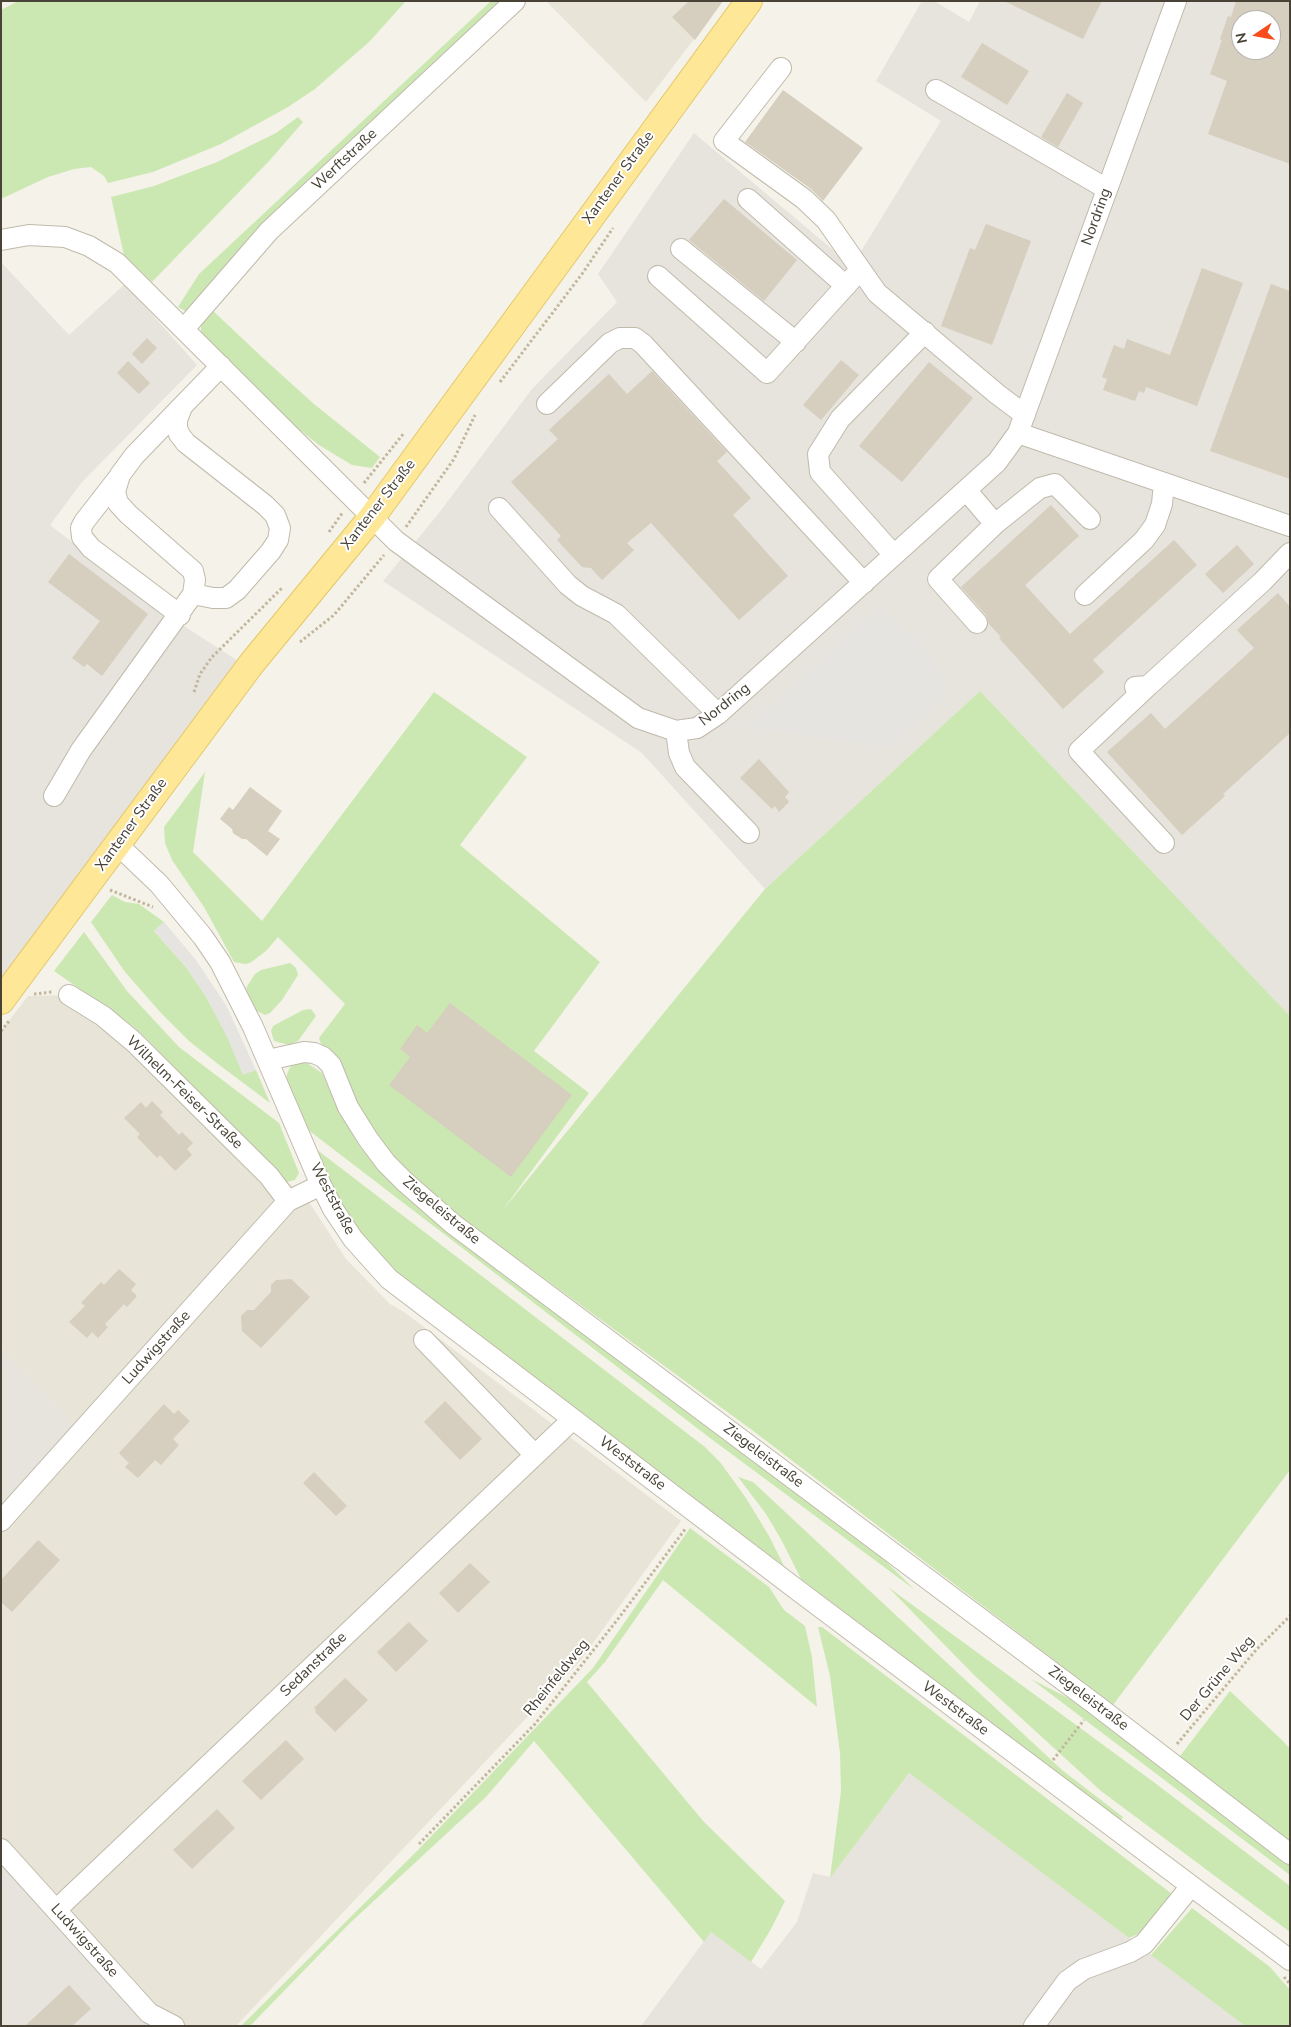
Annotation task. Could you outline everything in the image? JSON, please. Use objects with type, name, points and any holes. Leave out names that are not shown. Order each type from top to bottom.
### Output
[{"type":"main road","name":"Xantener Straße","points":[[1,1001],[252,663],[372,517],[749,1]]},
{"type":"street","name":"Werftstraße","points":[[184,329],[269,231],[515,1]]},
{"type":"street","name":"Nordring","points":[[372,517],[396,541],[638,718],[676,730],[697,728],[718,714],[997,462],[1021,424],[1107,189],[1172,2]]},
{"type":"street","points":[[781,68],[724,141],[804,199],[826,220],[846,246],[860,270],[877,293],[997,394],[1021,424],[1164,483],[1290,526]]},
{"type":"street","points":[[936,90],[1107,189]]},
{"type":"street","points":[[748,200],[846,286]]},
{"type":"street","points":[[1,240],[29,235],[64,237],[89,246],[117,263],[372,517]]},
{"type":"street","points":[[682,249],[796,342]]},
{"type":"street","points":[[658,276],[767,373],[860,270]]},
{"type":"street","points":[[894,555],[820,472],[818,454],[840,419],[925,332]]},
{"type":"street","points":[[548,404],[610,343],[620,338],[635,338],[643,344],[864,583]]},
{"type":"street","points":[[180,614],[91,548],[82,537],[81,528],[134,456],[221,366]]},
{"type":"street","points":[[182,407],[177,420],[177,427],[179,434],[186,443],[275,514],[280,528],[278,540],[271,551],[237,590],[226,598],[213,598],[193,594]]},
{"type":"street","points":[[54,796],[81,750],[193,594],[195,580],[193,571],[118,503],[115,492],[120,475]]},
{"type":"street","points":[[1085,594],[1144,540],[1155,525],[1162,504],[1164,483]]},
{"type":"street","points":[[977,623],[938,579],[995,524],[1040,488],[1056,484],[1090,519]]},
{"type":"street","points":[[966,490],[995,524]]},
{"type":"street","points":[[499,508],[568,585],[582,596],[616,614],[718,714]]},
{"type":"street","points":[[1164,844],[1079,751],[1263,581],[1290,553]]},
{"type":"street","points":[[1127,688],[1148,686]]},
{"type":"street","points":[[676,730],[679,753],[685,767],[749,833]]},
{"type":"street","name":"Weststraße","points":[[118,845],[159,884],[203,937],[220,962],[239,996],[268,1060],[321,1185],[352,1239],[389,1279],[573,1420],[1290,1960]]},
{"type":"street","name":"Wilhelm-Feiser-Straße","points":[[70,995],[103,1016],[134,1042],[269,1176],[288,1201]]},
{"type":"street","name":"Ziegeleistraße","points":[[268,1060],[304,1052],[314,1053],[323,1057],[331,1065],[348,1107],[368,1140],[386,1163],[405,1182],[453,1224],[1096,1705],[1290,1854]]},
{"type":"street","name":"Ludwigstraße","points":[[1,1521],[288,1201],[321,1185]]},
{"type":"street","points":[[424,1340],[535,1455]]},
{"type":"street","name":"Sedanstraße","points":[[56,1910],[573,1420]]},
{"type":"street","name":"Ludwigstraße","points":[[1,1848],[149,2012],[174,2026]]},
{"type":"street","points":[[1034,2026],[1067,1981],[1084,1969],[1130,1952],[1144,1944],[1191,1886]]},
{"type":"path","points":[[326,536],[382,459],[407,430]]},
{"type":"path","points":[[194,692],[200,674],[212,657],[266,606],[284,586]]},
{"type":"path","name":"Rheinfeldweg","points":[[419,1844],[535,1724],[618,1619],[697,1513]]},
{"type":"path","name":"Der Grüne Weg","points":[[1166,1758],[1256,1650],[1290,1616]]},
{"type":"path","points":[[1043,1774],[1096,1705]]},
{"type":"shaded area","points":[[546,1],[723,1],[646,102]]},
{"type":"shaded area","points":[[922,1],[934,1],[969,22],[980,1],[1290,1],[1290,1016],[980,691],[765,889],[642,753],[383,581],[439,513],[532,389],[617,302],[598,274],[694,133],[852,266],[941,121],[876,81]]},
{"type":"shaded area","points":[[1,262],[69,335],[125,284],[197,365],[82,482],[50,525],[167,615],[238,661],[1,978]]},
{"type":"shaded area","points":[[880,606],[921,644],[944,678],[943,700],[891,747],[748,727]]},
{"type":"shaded area","points":[[164,922],[196,960],[226,1005],[256,1070],[243,1075],[227,1037],[205,995],[186,967],[154,931]]},
{"type":"shaded area","points":[[69,995],[307,1199],[346,1259],[390,1304],[404,1312],[681,1521],[580,1661],[236,2026],[161,2026],[1,1847],[1,1521],[82,1431],[1,1348],[1,1031],[28,996]]},
{"type":"shaded area","points":[[1,1348],[82,1431],[1,1521]]},
{"type":"shaded area","points":[[909,1773],[1245,2026],[641,2026],[711,1932],[761,1969],[797,1922],[813,1873],[830,1877]]},
{"type":"shaded area","points":[[1,1847],[161,2026],[1,2026]]},
{"type":"green space","points":[[18,1],[406,1],[369,42],[315,89],[288,107],[221,144],[153,172],[108,183],[104,176],[91,167],[74,169],[48,177],[1,199],[1,10]]},
{"type":"green space","points":[[491,1],[502,1],[187,312],[178,307],[199,274]]},
{"type":"green space","points":[[298,117],[303,122],[270,160],[152,282],[124,255],[111,197],[154,186],[217,162],[276,133]]},
{"type":"green space","points":[[211,309],[314,404],[380,457],[372,468],[352,465],[319,445],[286,419],[206,340],[201,331],[201,324]]},
{"type":"green space","points":[[980,691],[1290,1016],[1290,1470],[1113,1705],[752,1430],[456,1214],[398,1167],[360,1112],[334,1054],[321,1044],[319,1038],[345,1004],[278,937],[266,951],[250,963],[234,962],[204,907],[172,860],[165,843],[164,827],[205,772],[193,852],[262,921],[434,692],[527,757],[460,845],[600,962],[534,1051],[589,1093],[502,1211],[765,889]]},
{"type":"green space","points":[[112,895],[125,902],[139,904],[164,922],[154,931],[186,967],[205,995],[228,1037],[243,1074],[256,1070],[270,1103],[189,1041],[125,972],[91,922]]},
{"type":"green space","points":[[84,932],[127,991],[179,1047],[279,1123],[299,1173],[295,1180],[287,1182],[129,1023],[54,971]]},
{"type":"green space","points":[[290,963],[296,968],[298,975],[282,1000],[270,1013],[265,1015],[255,1010],[246,988],[255,974],[261,970]]},
{"type":"green space","points":[[311,1009],[316,1016],[298,1041],[289,1045],[274,1041],[271,1031],[273,1026],[303,1010]]},
{"type":"green space","points":[[304,1061],[322,1073],[336,1105],[360,1147],[381,1172],[412,1200],[859,1535],[915,1590],[710,1438],[307,1129],[286,1081],[290,1067]]},
{"type":"green space","points":[[316,1149],[705,1447],[720,1462],[746,1498],[769,1536],[784,1566],[406,1283],[375,1253],[341,1206]]},
{"type":"green space","points":[[738,1477],[753,1482],[1062,1770],[1123,1817],[1120,1822],[801,1579],[766,1514]]},
{"type":"green space","points":[[690,1528],[769,1587],[784,1610],[805,1626],[812,1657],[817,1707],[663,1580],[605,1662],[587,1682],[704,1822],[785,1901],[751,1962],[711,1932],[704,1942],[534,1741],[486,1797],[349,1924],[250,2026],[241,2026],[418,1850],[593,1668]]},
{"type":"green space","points":[[888,1587],[1151,1780],[1290,1886],[1290,1932],[1101,1791],[974,1675]]},
{"type":"green space","points":[[818,1627],[822,1627],[1172,1894],[1145,1931],[1129,1938],[909,1773],[830,1878],[841,1791],[840,1753],[830,1676]]},
{"type":"green space","points":[[1031,1679],[1084,1706],[1290,1866],[1290,1875]]},
{"type":"green space","points":[[1230,1691],[1290,1749],[1290,1845],[1180,1756]]},
{"type":"green space","points":[[1192,1908],[1270,1967],[1290,1990],[1290,2026],[1245,2026],[1151,1955]]},
{"type":"building","points":[[689,1],[723,1],[695,40],[672,17]]},
{"type":"building","points":[[1004,1],[1102,1],[1083,39]]},
{"type":"building","points":[[1236,1],[1290,1],[1290,164],[1208,134],[1227,81],[1210,74],[1228,16],[1231,17],[1231,60],[1281,60],[1281,10],[1233,10]]},
{"type":"building","points":[[982,43],[1029,71],[1007,105],[961,77]]},
{"type":"building","points":[[783,90],[863,148],[823,201],[811,189],[745,142]]},
{"type":"building","points":[[1067,93],[1083,103],[1058,147],[1041,137]]},
{"type":"building","points":[[724,199],[797,260],[764,301],[689,240]]},
{"type":"building","points":[[986,224],[1031,241],[992,345],[941,326],[970,248],[975,250]]},
{"type":"building","points":[[1202,268],[1243,283],[1197,406],[1146,387],[1144,393],[1139,391],[1135,401],[1103,390],[1107,379],[1102,377],[1114,345],[1124,349],[1127,339],[1170,355]]},
{"type":"building","points":[[1271,284],[1290,291],[1290,479],[1210,451]]},
{"type":"building","points":[[147,338],[157,348],[142,364],[132,354]]},
{"type":"building","points":[[841,360],[859,375],[821,420],[803,405]]},
{"type":"building","points":[[128,361],[150,383],[139,394],[117,373]]},
{"type":"building","points":[[929,362],[973,398],[902,482],[859,446]]},
{"type":"building","points":[[652,371],[727,452],[717,461],[751,498],[733,515],[788,576],[739,620],[651,523],[627,543],[634,550],[602,580],[591,568],[582,567],[557,540],[561,536],[511,482],[558,439],[549,430],[609,374],[627,394]]},
{"type":"building","points":[[1051,505],[1079,536],[1025,585],[1070,634],[1174,540],[1197,565],[1093,660],[1104,672],[1063,709],[999,638],[1001,637],[989,624],[986,615],[961,587]]},
{"type":"building","points":[[1237,545],[1254,564],[1223,593],[1205,574]]},
{"type":"building","points":[[69,554],[148,614],[102,676],[87,664],[84,667],[72,658],[100,621],[48,582]]},
{"type":"building","points":[[1278,593],[1290,607],[1290,733],[1223,794],[1225,796],[1182,835],[1107,752],[1151,713],[1165,729],[1254,648],[1237,630]]},
{"type":"building","points":[[759,759],[789,792],[785,797],[789,802],[779,812],[775,806],[772,809],[740,778]]},
{"type":"building","points":[[250,787],[282,811],[268,831],[280,839],[267,856],[246,839],[242,839],[233,833],[232,829],[220,819],[229,807],[233,810]]},
{"type":"building","points":[[450,1003],[572,1095],[511,1177],[389,1085],[410,1057],[400,1049],[417,1025],[427,1033]]},
{"type":"building","points":[[152,1101],[163,1112],[160,1115],[179,1135],[182,1132],[193,1143],[187,1149],[192,1155],[175,1171],[160,1155],[157,1158],[137,1137],[140,1134],[124,1118],[141,1102],[146,1108]]},
{"type":"building","points":[[119,1269],[136,1284],[131,1290],[137,1296],[127,1307],[124,1304],[105,1324],[108,1327],[98,1338],[92,1332],[87,1338],[69,1322],[85,1306],[81,1303],[101,1282],[104,1285]]},
{"type":"building","points":[[291,1279],[310,1297],[261,1348],[242,1331],[241,1316],[247,1310],[254,1310],[271,1292],[271,1285],[276,1280]]},
{"type":"building","points":[[445,1401],[482,1439],[460,1460],[424,1422]]},
{"type":"building","points":[[164,1404],[174,1414],[178,1410],[190,1421],[173,1439],[179,1445],[161,1465],[155,1460],[138,1478],[125,1467],[129,1463],[119,1453]]},
{"type":"building","points":[[314,1472],[347,1506],[336,1516],[303,1483]]},
{"type":"building","points":[[38,1540],[60,1560],[12,1612],[1,1602],[1,1580]]},
{"type":"building","points":[[470,1563],[490,1582],[458,1613],[439,1593]]},
{"type":"building","points":[[409,1622],[428,1641],[396,1672],[377,1652]]},
{"type":"building","points":[[345,1678],[368,1700],[335,1732],[315,1712],[314,1708]]},
{"type":"building","points":[[286,1740],[304,1759],[261,1800],[242,1781]]},
{"type":"building","points":[[217,1809],[235,1828],[192,1869],[173,1850]]},
{"type":"building","points":[[69,1985],[91,2009],[72,2026],[25,2026]]}]
